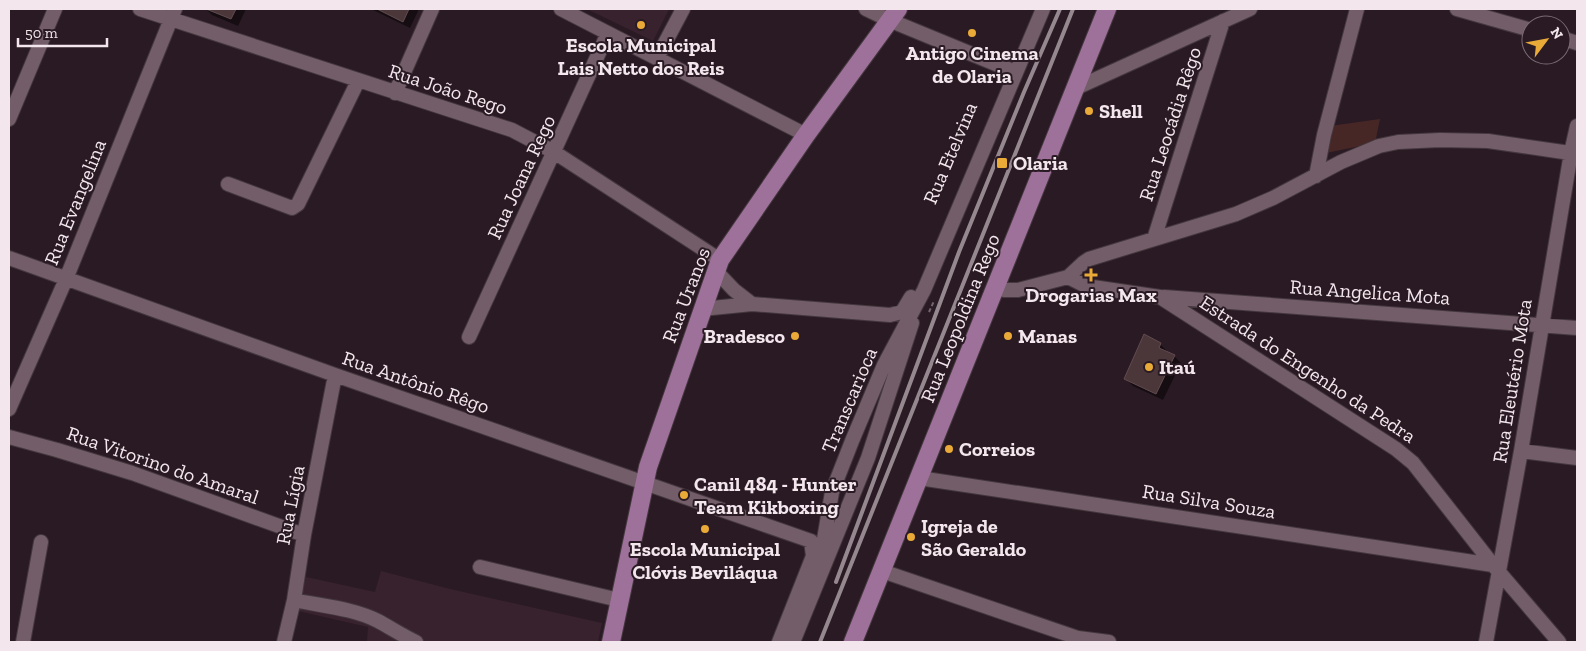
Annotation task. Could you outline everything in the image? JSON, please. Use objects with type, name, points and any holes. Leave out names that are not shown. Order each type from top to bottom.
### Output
[{"type":"main road","name":"Rua Leopoldina Rego","points":[[853,642],[1107,9]]},
{"type":"main road","name":"Rua Uranos","points":[[612,642],[644,482],[717,265],[806,135],[893,14]]},
{"type":"street","points":[[9,119],[55,9]]},
{"type":"street","name":"Rua João Rego","points":[[140,9],[173,14],[358,81],[512,130],[554,152],[717,265],[734,290],[752,304]]},
{"type":"street","points":[[394,93],[432,9]]},
{"type":"street","points":[[560,9],[806,135]]},
{"type":"street","points":[[657,58],[683,9]]},
{"type":"street","points":[[866,9],[893,14],[1008,69]]},
{"type":"street","name":"Rua Etelvina","points":[[752,304],[890,315],[902,312],[907,305],[1034,9]]},
{"type":"street","name":"Transcarioca","points":[[792,642],[868,458],[920,298],[1043,9]]},
{"type":"street","points":[[1074,89],[1250,9]]},
{"type":"street","points":[[1316,176],[1324,135],[1357,9]]},
{"type":"street","points":[[1457,9],[1521,27]]},
{"type":"street","name":"Rua Evangelina","points":[[9,409],[66,279],[173,14]]},
{"type":"street","name":"Rua Leocádia Rêgo","points":[[1154,239],[1223,21]]},
{"type":"street","name":"Rua Joana Rego","points":[[469,337],[608,33]]},
{"type":"street","points":[[228,184],[292,208],[295,207],[358,81]]},
{"type":"street","name":"Rua Eleutério Mota","points":[[1486,642],[1495,568],[1521,451],[1541,324],[1574,153],[1577,126]]},
{"type":"street","points":[[995,288],[1018,290],[1068,277],[1089,260],[1236,214],[1360,153],[1379,146],[1398,142],[1440,140],[1488,141],[1574,153]]},
{"type":"street","name":"Rua Antônio Rêgo","points":[[9,258],[335,375],[811,541],[813,556],[779,642]]},
{"type":"street","name":"Estrada do Engenho da Pedra","points":[[1068,277],[1086,286],[1160,297],[1396,449],[1413,462],[1495,568],[1559,642]]},
{"type":"street","name":"Rua Angelica Mota","points":[[1160,297],[1577,328]]},
{"type":"street","name":"Transcarioca","points":[[817,581],[832,492],[884,365],[920,298]]},
{"type":"street","points":[[702,309],[752,304]]},
{"type":"street","name":"Rua Lígia","points":[[284,642],[294,600],[304,536],[335,375]]},
{"type":"street","name":"Rua Vitorino do Amaral","points":[[9,437],[132,473],[304,536]]},
{"type":"street","points":[[1521,451],[1577,458]]},
{"type":"street","name":"Rua Silva Souza","points":[[919,478],[1495,568]]},
{"type":"street","points":[[22,642],[41,542]]},
{"type":"street","points":[[480,567],[619,600]]},
{"type":"street","points":[[882,571],[1078,638],[1110,642]]},
{"type":"street","points":[[294,600],[364,616],[378,621],[416,642]]},
{"type":"path","points":[[929,312],[937,295]]},
{"type":"shaded area","name":"Escola Municipal Lais Netto dos Reis","points":[[587,9],[669,9],[653,41]]},
{"type":"shaded area","points":[[1380,119],[1375,143],[1326,153],[1330,126]]},
{"type":"shaded area","points":[[381,571],[450,589],[602,623],[598,642],[367,642],[368,627],[298,611],[306,577],[375,592]]},
{"type":"building","points":[[206,9],[236,9],[231,19]]},
{"type":"building","points":[[377,9],[409,9],[403,22]]},
{"type":"building","name":"Itaú","points":[[1144,334],[1161,343],[1159,348],[1175,355],[1156,394],[1124,379]]},
{"type":"railway","points":[[836,582],[959,252],[1060,9]]},
{"type":"railway","points":[[820,642],[1073,9]]},
{"type":"place","name":"Escola Municipal Lais Netto dos Reis","points":[[641,25]]},
{"type":"place","name":"Antigo Cinema de Olaria","points":[[972,33]]},
{"type":"place","name":"Shell","points":[[1089,111]]},
{"type":"place","name":"Olaria","points":[[1002,163]]},
{"type":"place","name":"Drogarias Max","points":[[1091,275]]},
{"type":"place","name":"Bradesco","points":[[795,336]]},
{"type":"place","name":"Manas","points":[[1008,336]]},
{"type":"place","name":"Itaú","points":[[1149,367]]},
{"type":"place","name":"Correios","points":[[949,449]]},
{"type":"place","name":"Canil 484 - Hunter Team Kikboxing","points":[[684,495]]},
{"type":"place","name":"Escola Municipal Clóvis Beviláqua","points":[[705,529]]},
{"type":"place","name":"Igreja de São Geraldo","points":[[911,537]]}]
